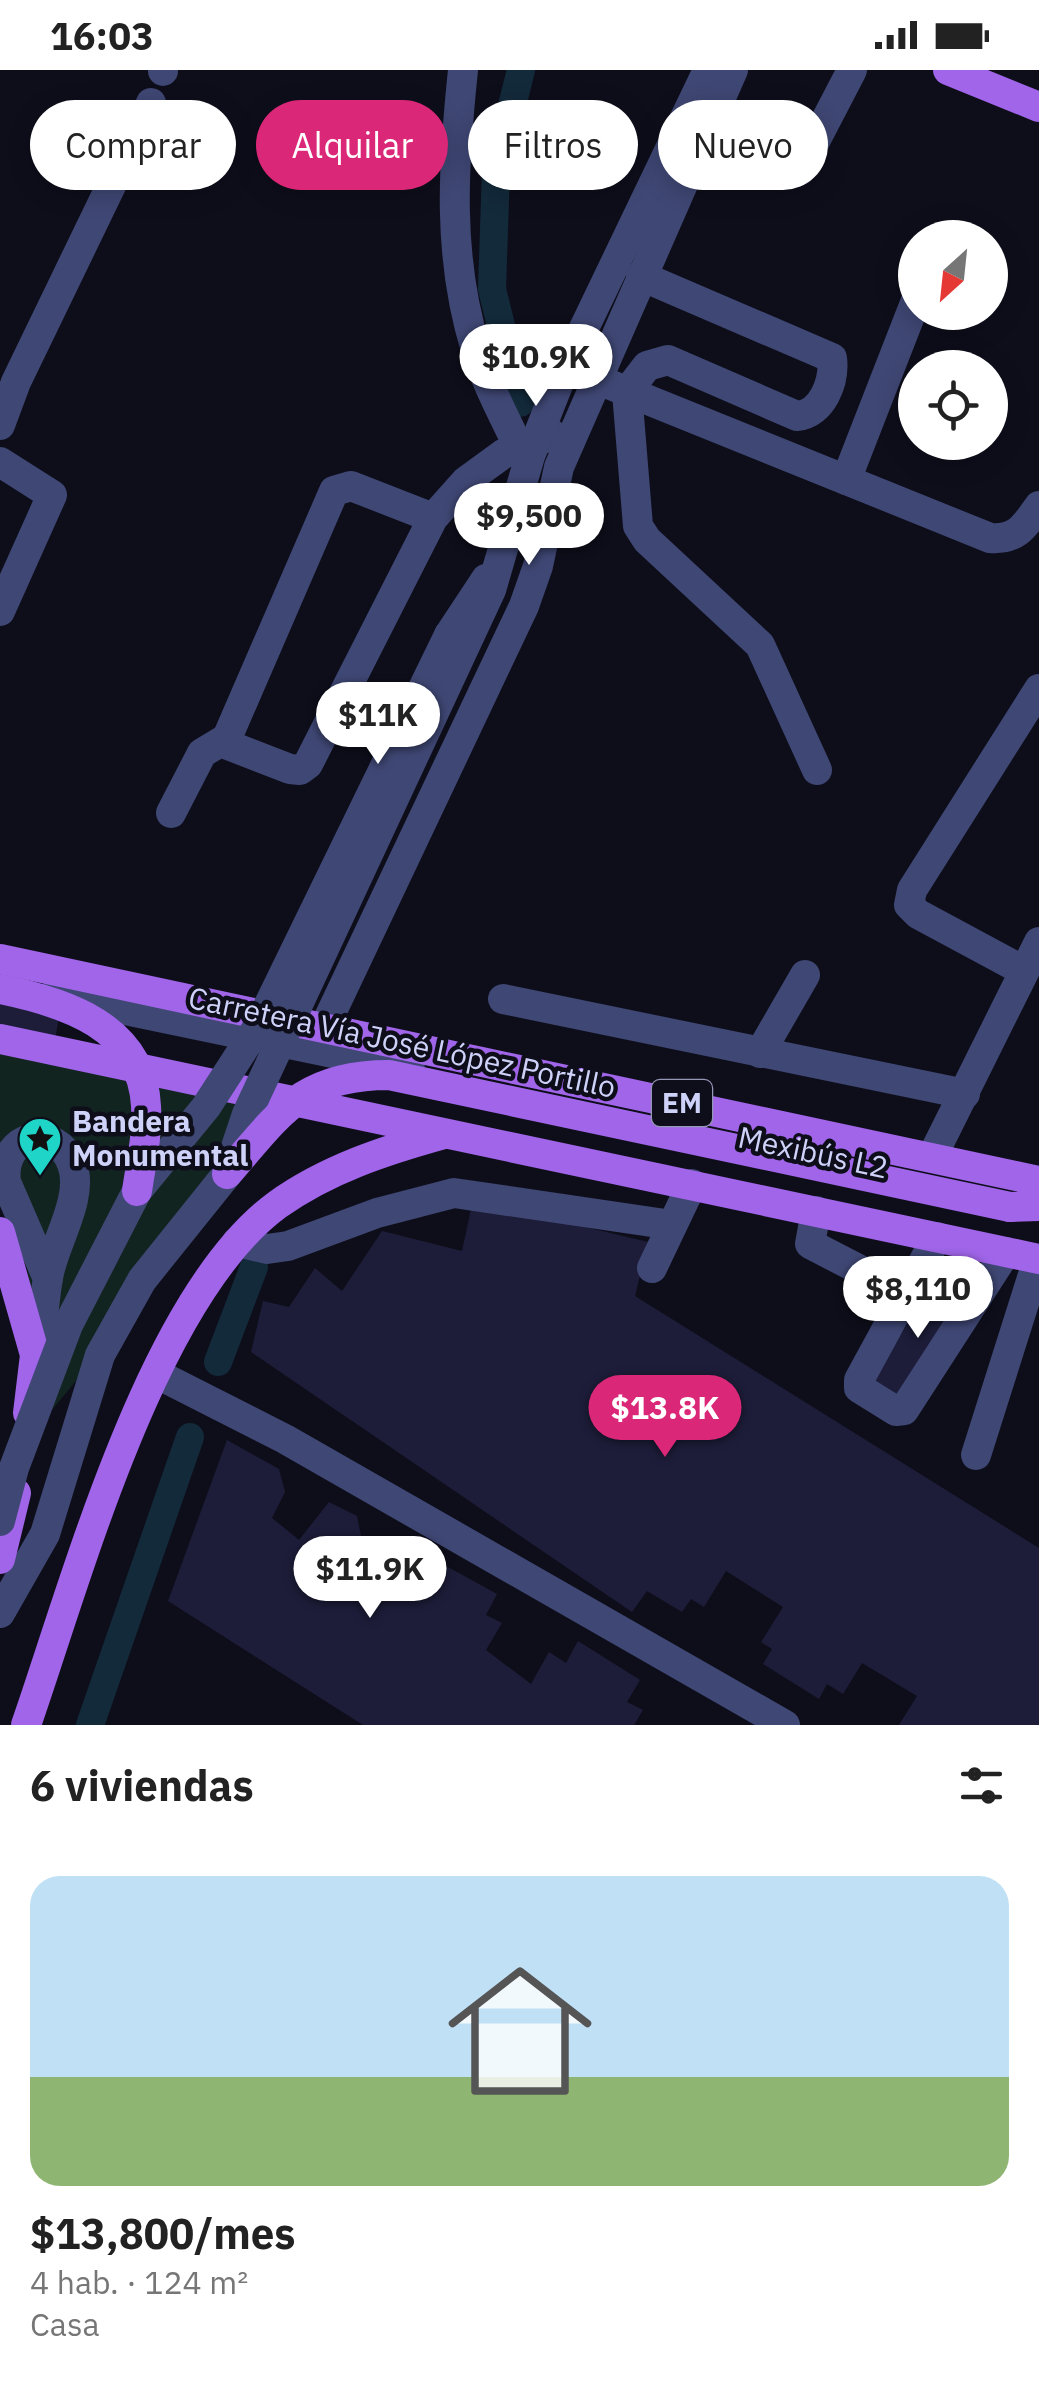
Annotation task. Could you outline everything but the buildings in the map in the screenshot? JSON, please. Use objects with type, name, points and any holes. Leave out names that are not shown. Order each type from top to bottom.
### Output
[{"type":"main road","points":[[948,70],[1039,106]]},
{"type":"main road","name":"Carretera Vía José López Portillo","points":[[0,958],[1039,1181]]},
{"type":"main road","points":[[0,987],[59,1001],[88,1016],[131,1058],[146,1104],[137,1191]]},
{"type":"main road","points":[[0,1040],[1038,1259]]},
{"type":"main road","points":[[228,1174],[276,1118],[308,1090],[330,1080],[389,1075],[1029,1204]]},
{"type":"main road","points":[[26,1725],[118,1460],[201,1290],[237,1242],[276,1206],[330,1174],[450,1132]]},
{"type":"main road","points":[[0,1232],[36,1355],[12,1514],[0,1559]]},
{"type":"street","points":[[464,70],[452,170],[455,258],[476,352],[518,448]]},
{"type":"street","points":[[0,1612],[45,1534],[100,1355],[142,1280],[228,1174],[247,1114],[491,590],[530,456],[563,372],[708,70]]},
{"type":"street","points":[[0,1521],[14,1468],[68,1326],[137,1191],[206,1107],[259,1025],[449,636],[558,467],[594,378],[734,70]]},
{"type":"street","points":[[828,116],[852,70]]},
{"type":"street","points":[[0,425],[8,378],[105,190]]},
{"type":"street","points":[[641,276],[832,358],[833,368],[819,407],[811,415],[797,416],[668,360],[646,366],[627,392],[638,526],[661,554],[760,645],[818,770]]},
{"type":"street","points":[[846,480],[904,330]]},
{"type":"street","points":[[594,378],[990,538],[1006,539],[1022,530],[1039,506]]},
{"type":"street","points":[[227,738],[236,750],[290,769],[300,770],[308,764],[434,518],[466,480],[518,448],[575,427]]},
{"type":"street","points":[[0,462],[52,495],[0,611]]},
{"type":"street","points":[[326,1026],[524,606],[538,566],[558,467]]},
{"type":"street","points":[[171,813],[202,752],[227,738],[334,490],[350,486],[434,518]]},
{"type":"street","points":[[1024,971],[918,914],[909,905],[912,890],[1039,689]]},
{"type":"street","points":[[932,1157],[1039,942]]},
{"type":"street","points":[[760,1052],[805,975]]},
{"type":"street","name":"Mexibús L2","points":[[0,987],[1029,1204]]},
{"type":"street","points":[[503,1000],[965,1094]]},
{"type":"street","name":"Mexibús L2","points":[[0,1031],[1039,1247]]},
{"type":"street","points":[[652,1268],[692,1184]]},
{"type":"street","points":[[237,1242],[268,1250],[288,1246],[377,1213],[454,1193],[672,1226]]},
{"type":"street","points":[[816,1211],[810,1244],[868,1274]]},
{"type":"street","points":[[937,1237],[859,1380],[859,1388],[896,1412],[904,1410],[1006,1252]]},
{"type":"street","points":[[976,1454],[1038,1259]]},
{"type":"street","points":[[36,1355],[47,1316],[48,1278]]},
{"type":"street","points":[[157,1374],[285,1439],[784,1725]]},
{"type":"green space","points":[[0,1050],[298,1112],[47,1416],[25,1253],[0,1196]]},
{"type":"waterway","points":[[520,403],[492,289],[496,170],[521,70]]},
{"type":"waterway","points":[[218,1362],[254,1267]]},
{"type":"waterway","points":[[90,1725],[190,1437]]},
{"type":"place","name":"Bandera Monumental","points":[[40,1177]]}]
